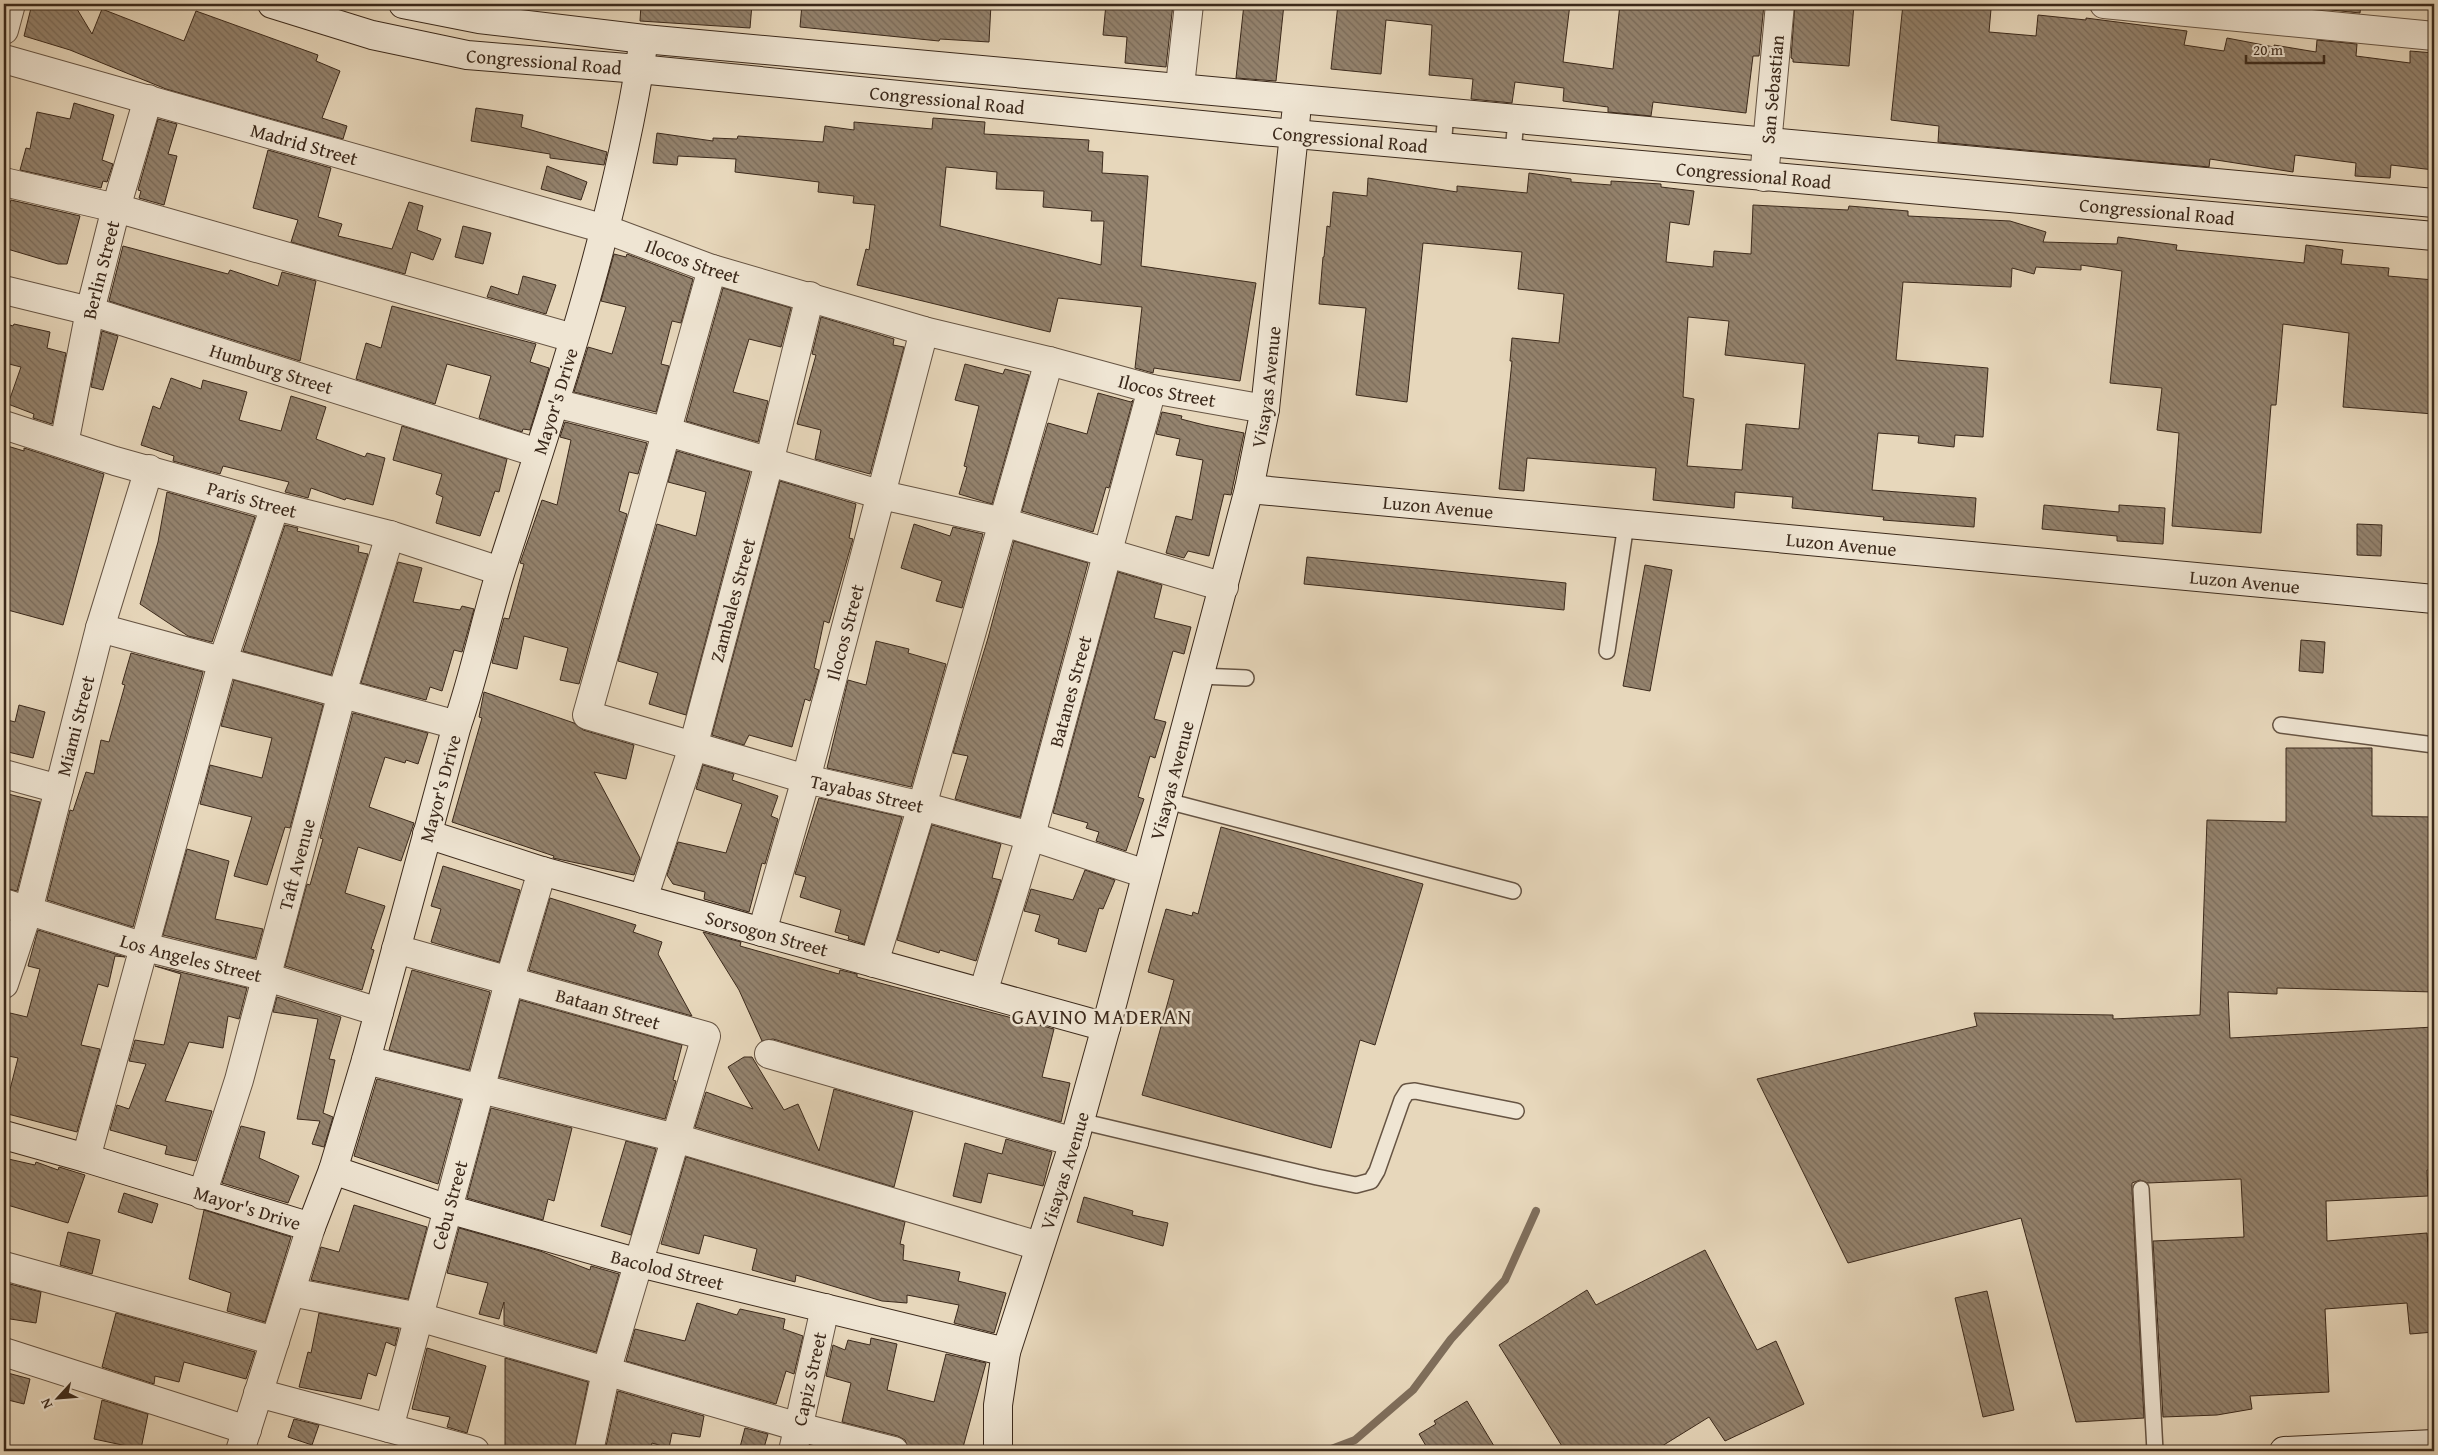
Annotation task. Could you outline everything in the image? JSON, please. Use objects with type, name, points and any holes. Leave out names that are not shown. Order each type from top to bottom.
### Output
[{"type":"street","points":[[4,30],[11,4]]},
{"type":"street","name":"Congressional Road","points":[[272,4],[372,35],[467,55],[640,69],[1443,148],[2434,236]]},
{"type":"street","name":"Congressional Road","points":[[403,4],[479,19],[644,38],[2434,203]]},
{"type":"street","points":[[1180,86],[1189,4]]},
{"type":"street","name":"San Sebastian","points":[[1764,177],[1780,4]]},
{"type":"street","points":[[2104,4],[2434,36]]},
{"type":"street","name":"Mayor's Drive","points":[[4,1135],[86,1158],[311,1227],[334,1170],[427,834],[471,686],[500,571],[555,403],[604,229],[640,69],[644,38]]},
{"type":"street","name":"Madrid Street","points":[[4,59],[604,229]]},
{"type":"street","name":"Visayas Avenue","points":[[998,1451],[998,1405],[1006,1352],[1077,1131],[1167,801],[1249,489],[1265,409],[1295,134],[1297,98]]},
{"type":"street","name":"Berlin Street","points":[[64,444],[90,311],[116,208],[148,99]]},
{"type":"street","points":[[4,182],[116,208],[573,338]]},
{"type":"street","name":"Ilocos Street","points":[[604,229],[712,269],[810,296],[924,331],[1049,361],[1152,389],[1265,409]]},
{"type":"street","points":[[665,431],[712,269]]},
{"type":"street","name":"Humburg Street","points":[[4,290],[90,311],[538,453]]},
{"type":"street","name":"Zambales Street","points":[[644,899],[693,747],[769,463],[810,296]]},
{"type":"street","name":"Ilocos Street","points":[[762,932],[806,779],[924,331]]},
{"type":"street","points":[[874,963],[922,806],[1049,361]]},
{"type":"street","name":"Batanes Street","points":[[983,993],[1030,836],[1109,553],[1152,389]]},
{"type":"street","points":[[555,403],[665,431],[882,495],[1003,522],[1224,587]]},
{"type":"street","name":"Paris Street","points":[[4,425],[275,506],[390,535],[500,571]]},
{"type":"street","name":"Tayabas Street","points":[[665,431],[587,715],[806,779],[922,806],[1030,836],[1146,874]]},
{"type":"street","name":"Miami Street","points":[[4,984],[16,907],[59,790],[100,628],[149,469]]},
{"type":"street","name":"Luzon Avenue","points":[[1249,489],[2434,599]]},
{"type":"street","points":[[86,1158],[223,660],[275,506]]},
{"type":"street","name":"Taft Avenue","points":[[202,1195],[239,1080],[268,977],[342,693],[390,535]]},
{"type":"street","points":[[100,628],[458,725]]},
{"type":"street","points":[[4,774],[59,790]]},
{"type":"street","name":"Sorsogon Street","points":[[427,834],[542,871],[1106,1027]]},
{"type":"street","name":"Cebu Street","points":[[389,1428],[509,982],[542,871]]},
{"type":"street","name":"Los Angeles Street","points":[[16,907],[145,947],[268,977],[379,1012]]},
{"type":"street","name":"Bataan Street","points":[[396,949],[706,1036],[676,1138]]},
{"type":"street","points":[[769,1054],[1077,1131]]},
{"type":"street","points":[[366,1060],[676,1138],[1039,1246]]},
{"type":"street","points":[[589,1451],[606,1372],[676,1138]]},
{"type":"street","name":"Bacolod Street","points":[[334,1170],[448,1209],[639,1263],[1006,1352]]},
{"type":"street","points":[[4,1352],[243,1440],[311,1227]]},
{"type":"street","points":[[4,1266],[276,1341]]},
{"type":"street","points":[[291,1292],[418,1317],[606,1372],[796,1439],[894,1451]]},
{"type":"street","name":"Capiz Street","points":[[796,1439],[825,1308]]},
{"type":"street","points":[[258,1393],[475,1451]]},
{"type":"street","points":[[2284,1451],[2434,1444]]},
{"type":"lane","points":[[1443,148],[1446,112]]},
{"type":"lane","points":[[1513,154],[1516,118]]},
{"type":"lane","points":[[1607,651],[1626,524]]},
{"type":"lane","points":[[1200,676],[1246,678]]},
{"type":"lane","points":[[2281,725],[2434,745]]},
{"type":"lane","points":[[1167,801],[1512,891]]},
{"type":"lane","points":[[1077,1131],[1356,1185],[1371,1181],[1377,1171],[1402,1100],[1407,1092],[1415,1091],[1516,1112]]},
{"type":"lane","points":[[2141,1189],[2155,1451]]},
{"type":"building","points":[[32,4],[74,4],[92,34],[102,9],[184,41],[196,11],[318,55],[316,61],[340,71],[322,118],[347,126],[343,139],[166,89],[70,50],[24,36]]},
{"type":"building","points":[[641,4],[752,4],[750,28],[640,21]]},
{"type":"building","points":[[802,4],[991,4],[989,42],[940,39],[939,41],[800,27]]},
{"type":"building","points":[[1106,4],[1173,4],[1166,67],[1125,63],[1127,37],[1103,35]]},
{"type":"building","points":[[1244,4],[1284,4],[1276,81],[1236,78]]},
{"type":"building","points":[[1338,4],[1570,4],[1563,62],[1613,69],[1620,4],[1764,4],[1759,56],[1753,56],[1746,113],[1653,102],[1651,116],[1608,112],[1608,107],[1563,101],[1564,88],[1515,82],[1512,103],[1471,99],[1473,79],[1429,75],[1432,25],[1386,20],[1381,74],[1331,69]]},
{"type":"building","points":[[1795,4],[1854,4],[1849,66],[1793,62],[1791,58]]},
{"type":"building","points":[[1903,4],[1942,4],[1991,9],[1989,32],[2036,36],[2038,15],[2086,20],[2086,18],[2187,31],[2184,45],[2224,51],[2227,38],[2274,47],[2274,45],[2316,52],[2317,40],[2357,44],[2356,56],[2410,63],[2410,51],[2434,53],[2434,170],[2391,165],[2390,178],[2355,176],[2356,163],[2295,155],[2293,172],[2210,159],[2209,167],[1938,142],[1939,126],[1891,120]]},
{"type":"building","points":[[2323,4],[2361,4],[2360,13],[2322,9]]},
{"type":"building","points":[[74,103],[114,115],[102,160],[113,164],[107,182],[103,181],[101,188],[20,170],[26,148],[30,149],[37,112],[70,119]]},
{"type":"building","points":[[476,108],[523,115],[521,127],[607,152],[604,165],[550,158],[550,154],[471,141]]},
{"type":"building","points":[[933,118],[985,122],[984,134],[1089,140],[1088,151],[1103,152],[1102,173],[1148,176],[1141,266],[1256,283],[1240,381],[1154,368],[1153,373],[1135,368],[1142,307],[1058,298],[1050,332],[857,285],[866,249],[869,250],[875,205],[853,203],[854,196],[818,192],[819,182],[735,172],[736,159],[678,156],[677,165],[653,163],[657,133],[713,141],[713,138],[737,139],[738,136],[823,142],[825,126],[854,130],[854,122],[932,129]],"holes":[[[946,167],[997,172],[996,189],[1044,191],[1043,207],[1092,211],[1091,221],[1104,221],[1101,265],[940,226]]]},
{"type":"building","points":[[158,119],[177,124],[168,154],[177,156],[164,205],[139,198],[141,191],[138,190]]},
{"type":"building","points":[[268,150],[331,168],[318,217],[342,224],[338,236],[392,249],[409,202],[423,206],[417,230],[441,239],[433,260],[411,252],[405,274],[291,242],[298,220],[253,208]]},
{"type":"building","points":[[547,166],[587,182],[581,200],[541,189]]},
{"type":"building","points":[[1529,173],[1571,179],[1571,182],[1611,185],[1611,181],[1661,184],[1661,187],[1694,191],[1689,225],[1670,222],[1666,262],[1713,267],[1714,251],[1751,254],[1753,205],[1848,210],[1849,206],[1908,211],[1908,216],[2010,221],[2046,232],[2043,242],[2117,244],[2118,237],[2177,245],[2176,250],[2304,263],[2306,245],[2343,250],[2341,264],[2389,268],[2388,276],[2434,280],[2434,414],[2343,407],[2349,333],[2283,324],[2276,405],[2271,405],[2261,533],[2172,526],[2179,433],[2157,430],[2162,388],[2110,383],[2122,271],[2081,265],[2081,270],[2036,267],[2034,274],[2012,268],[2011,287],[1903,282],[1896,360],[1988,368],[1983,437],[1955,435],[1954,447],[1918,443],[1919,436],[1878,433],[1872,490],[1976,498],[1974,527],[1883,520],[1884,517],[1792,508],[1793,497],[1735,492],[1734,508],[1653,500],[1656,468],[1527,458],[1524,491],[1499,489],[1512,361],[1510,361],[1512,338],[1559,343],[1564,294],[1518,289],[1522,252],[1423,243],[1407,402],[1356,395],[1366,308],[1319,304],[1323,257],[1327,226],[1330,227],[1333,192],[1367,196],[1368,178],[1457,192],[1457,186],[1527,193]],"holes":[[[1688,317],[1729,321],[1725,355],[1805,364],[1799,429],[1746,424],[1742,470],[1687,466],[1694,399],[1683,397]]]},
{"type":"building","points":[[11,200],[80,216],[67,264],[58,264],[4,248],[4,205],[9,206]]},
{"type":"building","points":[[463,226],[491,233],[483,264],[455,257]]},
{"type":"building","points":[[123,246],[228,274],[230,270],[278,286],[282,272],[316,281],[300,361],[109,301]]},
{"type":"building","points":[[614,254],[626,257],[627,254],[693,279],[681,323],[672,321],[661,364],[669,366],[656,412],[574,392],[588,347],[612,354],[626,307],[601,301]]},
{"type":"building","points":[[523,276],[556,285],[546,314],[487,297],[491,286],[518,295]]},
{"type":"building","points":[[723,288],[791,308],[781,347],[749,339],[733,392],[768,401],[758,442],[686,421]]},
{"type":"building","points":[[392,306],[536,344],[530,362],[549,368],[530,430],[523,429],[522,432],[479,418],[491,376],[447,364],[435,404],[356,379],[366,343],[381,348]]},
{"type":"building","points":[[821,317],[894,339],[893,345],[904,347],[870,474],[815,459],[821,430],[797,424],[816,355],[812,354]]},
{"type":"building","points":[[4,323],[50,332],[47,348],[66,353],[52,424],[33,418],[34,414],[8,404],[21,367],[5,363],[8,349],[4,348]]},
{"type":"building","points":[[102,331],[118,336],[103,390],[91,387]]},
{"type":"building","points":[[965,364],[1003,374],[1005,369],[1029,375],[992,504],[959,494],[967,467],[964,466],[979,406],[955,400]]},
{"type":"building","points":[[171,378],[201,389],[203,380],[247,392],[239,420],[281,431],[291,396],[326,407],[316,439],[365,457],[367,453],[385,458],[373,505],[346,498],[345,500],[311,488],[308,498],[285,492],[289,482],[223,466],[220,474],[173,461],[174,456],[141,445],[153,406],[160,409]]},
{"type":"building","points":[[1098,393],[1131,402],[1133,400],[1109,488],[1106,487],[1093,532],[1022,511],[1048,423],[1087,434]]},
{"type":"building","points":[[1162,412],[1182,416],[1181,419],[1204,425],[1244,433],[1231,495],[1224,494],[1209,556],[1188,551],[1184,558],[1166,553],[1176,516],[1192,520],[1203,460],[1176,455],[1180,439],[1156,434]]},
{"type":"building","points":[[565,422],[647,443],[638,474],[629,472],[619,511],[627,514],[579,684],[560,680],[568,648],[524,636],[517,669],[492,663],[504,618],[509,619],[524,564],[520,563],[542,500],[557,505],[571,440],[560,437]]},
{"type":"building","points":[[402,426],[507,459],[499,492],[495,491],[480,536],[436,523],[443,497],[436,494],[442,474],[393,460]]},
{"type":"building","points":[[4,445],[24,451],[24,448],[104,474],[63,625],[4,609]]},
{"type":"building","points":[[677,451],[750,472],[686,715],[649,704],[658,673],[618,661],[657,524],[696,536],[706,492],[668,482]]},
{"type":"building","points":[[780,481],[856,504],[849,538],[853,539],[829,623],[824,621],[814,668],[819,670],[810,701],[805,699],[792,747],[749,735],[744,745],[712,735]]},
{"type":"building","points":[[167,492],[255,517],[212,642],[188,636],[140,604],[158,542]]},
{"type":"building","points":[[2044,505],[2119,512],[2119,505],[2165,508],[2163,544],[2117,541],[2117,536],[2042,529]]},
{"type":"building","points":[[914,524],[950,536],[953,527],[983,534],[962,608],[936,601],[942,581],[901,568]]},
{"type":"building","points":[[2357,524],[2382,525],[2381,556],[2357,555]]},
{"type":"building","points":[[285,525],[298,528],[297,531],[359,546],[358,552],[368,554],[331,675],[243,651]]},
{"type":"building","points":[[1014,541],[1088,563],[1020,817],[955,799],[968,756],[953,753],[988,638]]},
{"type":"building","points":[[1307,557],[1566,583],[1564,610],[1304,584]]},
{"type":"building","points":[[398,562],[422,568],[413,602],[460,610],[462,606],[474,609],[462,652],[454,650],[442,691],[430,687],[426,700],[361,683]]},
{"type":"building","points":[[1645,565],[1672,570],[1650,691],[1623,686]]},
{"type":"building","points":[[1118,572],[1162,585],[1154,618],[1191,627],[1184,654],[1173,651],[1154,719],[1166,722],[1155,758],[1150,756],[1138,797],[1144,799],[1126,851],[1096,841],[1099,832],[1086,828],[1088,823],[1053,813]]},
{"type":"building","points":[[2301,640],[2325,642],[2323,673],[2299,671]]},
{"type":"building","points":[[876,641],[909,649],[908,653],[946,664],[911,787],[827,768],[848,680],[866,685]]},
{"type":"building","points":[[131,653],[203,672],[133,927],[47,900],[70,810],[73,811],[86,772],[94,774],[101,740],[109,742],[125,685],[122,684]]},
{"type":"building","points":[[234,680],[323,705],[290,828],[285,827],[267,885],[234,876],[252,817],[200,804],[210,765],[262,778],[272,738],[221,726]]},
{"type":"building","points":[[484,692],[574,723],[583,730],[634,745],[626,779],[594,772],[640,858],[634,875],[553,858],[554,856],[452,822],[482,718],[479,717]]},
{"type":"building","points":[[19,705],[45,712],[33,758],[4,751],[4,719],[15,722]]},
{"type":"building","points":[[353,713],[428,733],[418,764],[406,760],[405,763],[385,757],[369,807],[414,823],[401,861],[358,847],[345,893],[385,906],[371,949],[374,950],[362,990],[285,966],[307,884],[310,885],[323,839],[320,838]]},
{"type":"building","points":[[2286,748],[2372,748],[2372,816],[2434,817],[2434,992],[2277,988],[2277,994],[2228,992],[2230,1038],[2434,1027],[2434,1170],[2427,1170],[2428,1196],[2326,1201],[2327,1241],[2427,1233],[2434,1332],[2410,1334],[2407,1303],[2325,1309],[2329,1392],[2250,1396],[2252,1409],[2217,1415],[2163,1417],[2153,1241],[2244,1237],[2241,1179],[2148,1183],[2140,1180],[2132,1183],[2132,1190],[2144,1418],[2076,1422],[2021,1218],[1848,1263],[1757,1079],[1977,1026],[1974,1013],[2113,1015],[2113,1019],[2200,1015],[2207,820],[2286,822]]},
{"type":"building","points":[[703,765],[734,774],[732,780],[778,796],[771,816],[778,819],[765,864],[762,863],[749,912],[704,899],[705,892],[673,884],[667,875],[678,842],[726,853],[742,804],[696,789]]},
{"type":"building","points":[[4,793],[40,802],[17,891],[4,888]]},
{"type":"building","points":[[819,798],[902,817],[864,944],[848,939],[849,936],[835,932],[841,910],[800,897],[806,877],[795,874]]},
{"type":"building","points":[[932,825],[1001,844],[992,878],[1001,880],[976,961],[940,950],[939,953],[897,940]]},
{"type":"building","points":[[1221,827],[1423,884],[1375,1045],[1360,1040],[1331,1148],[1142,1095],[1174,980],[1148,972],[1166,909],[1192,916],[1193,912],[1198,914]]},
{"type":"building","points":[[187,849],[229,861],[215,919],[263,929],[255,958],[163,935]]},
{"type":"building","points":[[443,866],[520,890],[499,962],[431,942],[441,909],[431,906]]},
{"type":"building","points":[[1085,870],[1115,880],[1103,909],[1099,908],[1086,952],[1058,944],[1059,939],[1035,931],[1040,915],[1024,911],[1031,889],[1073,900]]},
{"type":"building","points":[[550,898],[636,925],[633,932],[662,942],[658,954],[692,1016],[529,970]]},
{"type":"building","points":[[38,930],[125,957],[115,956],[108,987],[98,984],[81,1045],[100,1049],[77,1132],[4,1113],[18,1058],[4,1055],[4,1040],[10,1013],[27,1017],[40,969],[28,966]]},
{"type":"building","points":[[703,932],[741,942],[740,946],[839,974],[840,970],[857,974],[857,977],[1054,1029],[1042,1077],[1070,1083],[1061,1122],[773,1039],[762,1041],[739,990]]},
{"type":"building","points":[[155,966],[247,988],[239,1019],[228,1016],[223,1048],[189,1042],[165,1101],[212,1111],[196,1161],[165,1154],[167,1146],[110,1130],[117,1105],[129,1109],[146,1064],[129,1061],[135,1040],[164,1045],[181,974]]},
{"type":"building","points":[[412,970],[490,992],[469,1070],[389,1050]]},
{"type":"building","points":[[277,997],[341,1017],[329,1059],[335,1060],[323,1113],[333,1117],[324,1147],[312,1144],[320,1121],[297,1119],[318,1019],[273,1012]]},
{"type":"building","points":[[520,1000],[682,1045],[673,1080],[676,1081],[665,1119],[499,1077]]},
{"type":"building","points":[[744,1057],[752,1057],[784,1110],[798,1104],[819,1151],[834,1089],[913,1112],[894,1187],[695,1127],[706,1092],[753,1109],[728,1067]]},
{"type":"building","points":[[377,1079],[461,1100],[438,1184],[354,1156]]},
{"type":"building","points":[[491,1108],[572,1128],[554,1201],[548,1199],[543,1220],[467,1198]]},
{"type":"building","points":[[241,1126],[265,1132],[259,1158],[299,1176],[288,1203],[222,1183]]},
{"type":"building","points":[[1006,1139],[1052,1152],[1043,1186],[988,1173],[981,1203],[953,1196],[965,1143],[1002,1154]]},
{"type":"building","points":[[626,1141],[656,1149],[631,1235],[601,1226]]},
{"type":"building","points":[[686,1157],[905,1222],[900,1244],[904,1245],[903,1260],[960,1272],[958,1281],[1006,1293],[994,1333],[954,1323],[959,1305],[907,1295],[907,1303],[882,1301],[796,1275],[795,1282],[752,1270],[757,1249],[704,1235],[699,1254],[661,1244]]},
{"type":"building","points":[[4,1158],[35,1165],[36,1162],[58,1170],[59,1167],[85,1175],[68,1223],[4,1204]]},
{"type":"building","points":[[124,1193],[158,1204],[152,1223],[118,1212]]},
{"type":"building","points":[[1084,1197],[1133,1211],[1132,1215],[1168,1223],[1163,1246],[1077,1222]]},
{"type":"building","points":[[354,1205],[427,1227],[408,1299],[311,1280],[321,1247],[339,1252]]},
{"type":"building","points":[[204,1210],[291,1237],[265,1322],[227,1311],[231,1293],[189,1279]]},
{"type":"building","points":[[459,1228],[540,1251],[590,1270],[591,1266],[619,1274],[596,1352],[504,1325],[504,1302],[499,1319],[479,1314],[488,1283],[447,1273]]},
{"type":"building","points":[[68,1232],[100,1240],[92,1274],[60,1265]]},
{"type":"building","points":[[1705,1250],[1757,1350],[1776,1341],[1804,1404],[1725,1441],[1709,1417],[1654,1451],[1565,1451],[1499,1345],[1587,1290],[1596,1305]]},
{"type":"building","points":[[6,1283],[41,1292],[36,1323],[4,1318]]},
{"type":"building","points":[[1987,1291],[2014,1410],[1983,1417],[1955,1298]]},
{"type":"building","points":[[697,1303],[737,1315],[740,1309],[785,1319],[783,1329],[803,1336],[794,1374],[786,1371],[776,1404],[626,1361],[635,1329],[685,1341]]},
{"type":"building","points":[[116,1313],[255,1352],[246,1379],[184,1362],[179,1382],[155,1376],[154,1384],[102,1367]]},
{"type":"building","points":[[319,1313],[399,1329],[395,1346],[386,1342],[376,1376],[368,1373],[361,1399],[299,1387],[308,1352],[311,1353]]},
{"type":"building","points":[[871,1338],[897,1344],[887,1390],[934,1402],[946,1354],[986,1363],[962,1451],[909,1451],[905,1440],[898,1436],[842,1422],[851,1383],[826,1376],[833,1345],[845,1350],[848,1340],[870,1345]]},
{"type":"building","points":[[427,1348],[486,1366],[467,1433],[447,1427],[450,1417],[412,1409]]},
{"type":"building","points":[[505,1358],[588,1382],[574,1451],[505,1451]]},
{"type":"building","points":[[4,1372],[30,1379],[24,1404],[4,1399]]},
{"type":"building","points":[[618,1391],[704,1416],[700,1437],[672,1433],[669,1448],[652,1443],[650,1451],[605,1451]]},
{"type":"building","points":[[102,1400],[148,1414],[141,1449],[94,1439]]},
{"type":"building","points":[[1467,1401],[1497,1451],[1429,1451],[1419,1434],[1436,1424],[1434,1421]]},
{"type":"building","points":[[294,1419],[319,1425],[312,1445],[288,1437]]},
{"type":"building","points":[[745,1428],[768,1434],[763,1451],[739,1451]]},
{"type":"waterway","points":[[1326,1451],[1355,1440],[1413,1390],[1451,1339],[1505,1280],[1536,1211]]},
{"type":"district","name":"GAVINO MADERAN","points":[[1102,1016]]}]
